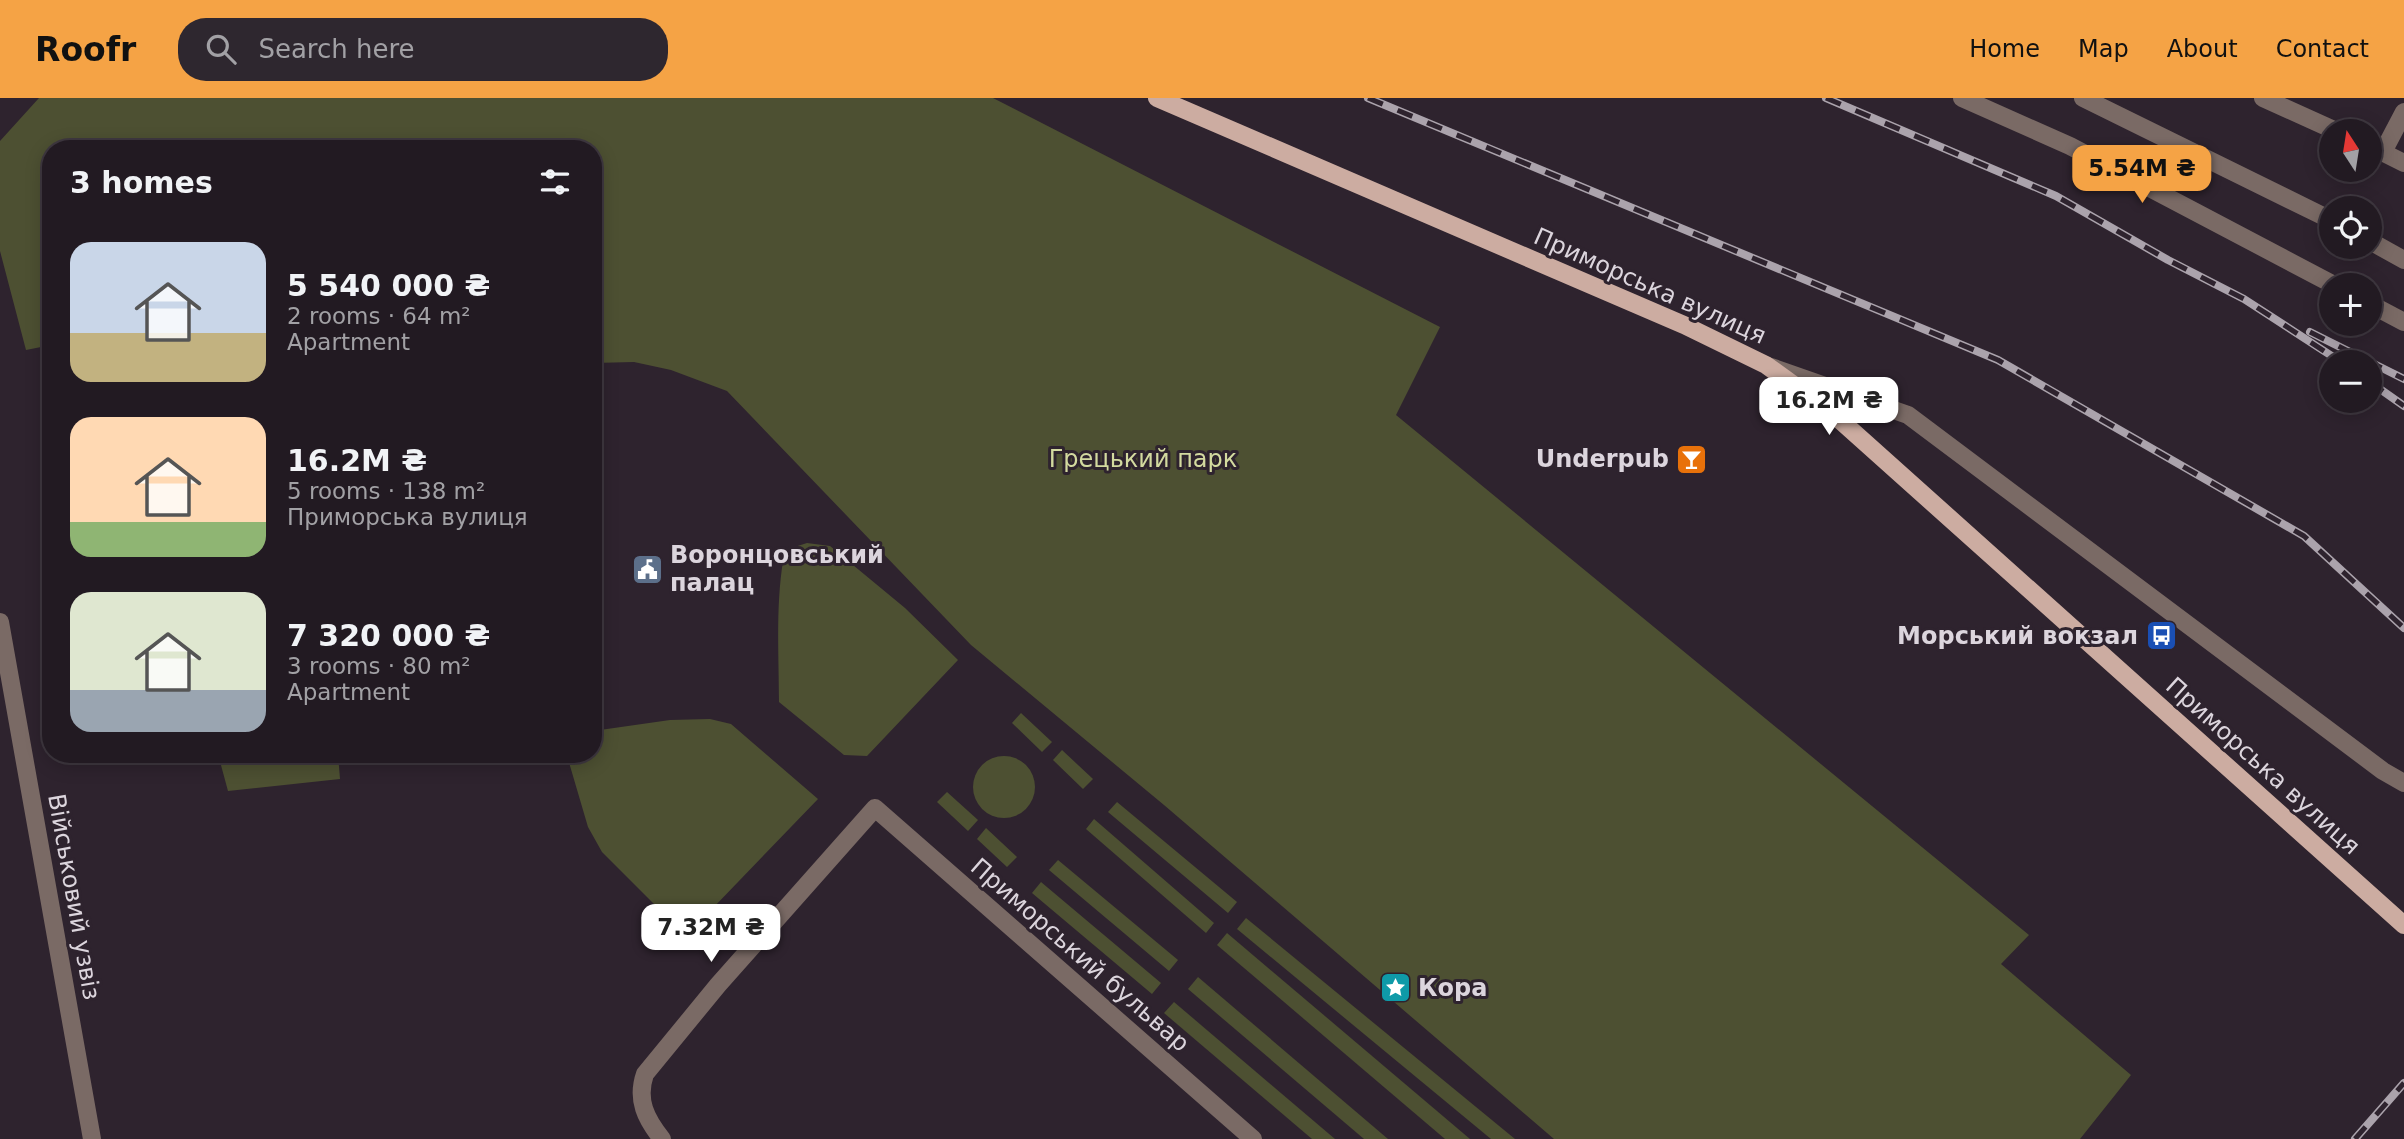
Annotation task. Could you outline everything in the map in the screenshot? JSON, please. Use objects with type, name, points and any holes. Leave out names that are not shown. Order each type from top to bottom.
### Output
[{"type":"main road","name":"Приморська вулиця","points":[[1157,98],[1685,325],[1766,365],[1840,421],[2404,925]]},
{"type":"street","points":[[1962,98],[2070,146],[2319,277]]},
{"type":"street","points":[[2083,98],[2319,214]]},
{"type":"street","points":[[2263,98],[2319,123]]},
{"type":"street","points":[[2382,141],[2404,111]]},
{"type":"street","points":[[2382,152],[2404,163]]},
{"type":"street","points":[[2382,248],[2404,260]]},
{"type":"street","points":[[2382,310],[2404,322]]},
{"type":"street","points":[[1766,365],[1908,415],[2383,771],[2404,783]]},
{"type":"street","name":"Військовий узвіз","points":[[0,622],[92,1139]]},
{"type":"street","name":"Приморський бульвар","points":[[662,1139],[649,1123],[642,1106],[639,1089],[645,1074],[718,985],[875,808],[1253,1139]]},
{"type":"green space","name":"Грецький парк","points":[[39,98],[993,98],[1440,327],[1396,415],[2029,935],[2001,964],[2131,1075],[2080,1139],[1554,1139],[1164,805],[971,645],[727,391],[671,370],[634,362],[602,363],[602,140],[42,140],[42,347],[26,350],[0,251],[0,141]]},
{"type":"green space","points":[[807,543],[830,546],[905,608],[958,660],[867,756],[844,755],[779,702],[779,607],[785,550]]},
{"type":"green space","points":[[1021,713],[1052,742],[1042,752],[1012,723]]},
{"type":"green space","points":[[710,719],[731,724],[818,799],[686,936],[602,852],[588,827],[569,763],[602,763],[602,730],[670,720]]},
{"type":"green space","points":[[1062,750],[1093,779],[1083,789],[1053,760]]},
{"type":"green space","points":[[998,756],[1010,756],[1026,765],[1033,775],[1033,799],[1026,809],[1010,818],[998,818],[987,813],[978,804],[973,793],[973,781],[978,770],[987,761]]},
{"type":"green space","points":[[220,763],[339,763],[340,779],[228,791]]},
{"type":"green space","points":[[947,792],[978,820],[968,831],[937,802]]},
{"type":"green space","points":[[1117,802],[1237,902],[1228,913],[1108,812]]},
{"type":"green space","points":[[1094,819],[1214,923],[1206,933],[1086,829]]},
{"type":"green space","points":[[986,828],[1017,857],[1007,867],[977,839]]},
{"type":"green space","points":[[1058,860],[1178,960],[1169,971],[1049,870]]},
{"type":"green space","points":[[1041,882],[1161,983],[1152,994],[1032,893]]},
{"type":"green space","points":[[1246,918],[1515,1139],[1491,1139],[1237,929]]},
{"type":"green space","points":[[1227,933],[1470,1139],[1445,1139],[1217,945]]},
{"type":"green space","points":[[1198,977],[1388,1139],[1364,1139],[1188,989]]},
{"type":"green space","points":[[1174,1002],[1335,1139],[1312,1139],[1164,1013]]},
{"type":"railway","points":[[1368,98],[1998,360],[2304,536],[2404,628]]},
{"type":"railway","points":[[1826,98],[2056,196],[2168,260],[2244,299],[2323,350]]},
{"type":"railway","points":[[2310,332],[2404,379]]},
{"type":"railway","points":[[2382,390],[2404,406]]},
{"type":"railway","points":[[2355,1139],[2404,1083]]},
{"type":"place","name":"Underpub","points":[[1692,459]]},
{"type":"place","name":"Воронцовський палац","points":[[647,569]]},
{"type":"place","name":"Морський вокзал","points":[[2161,636]]},
{"type":"place","name":"Кора","points":[[1395,988]]}]
